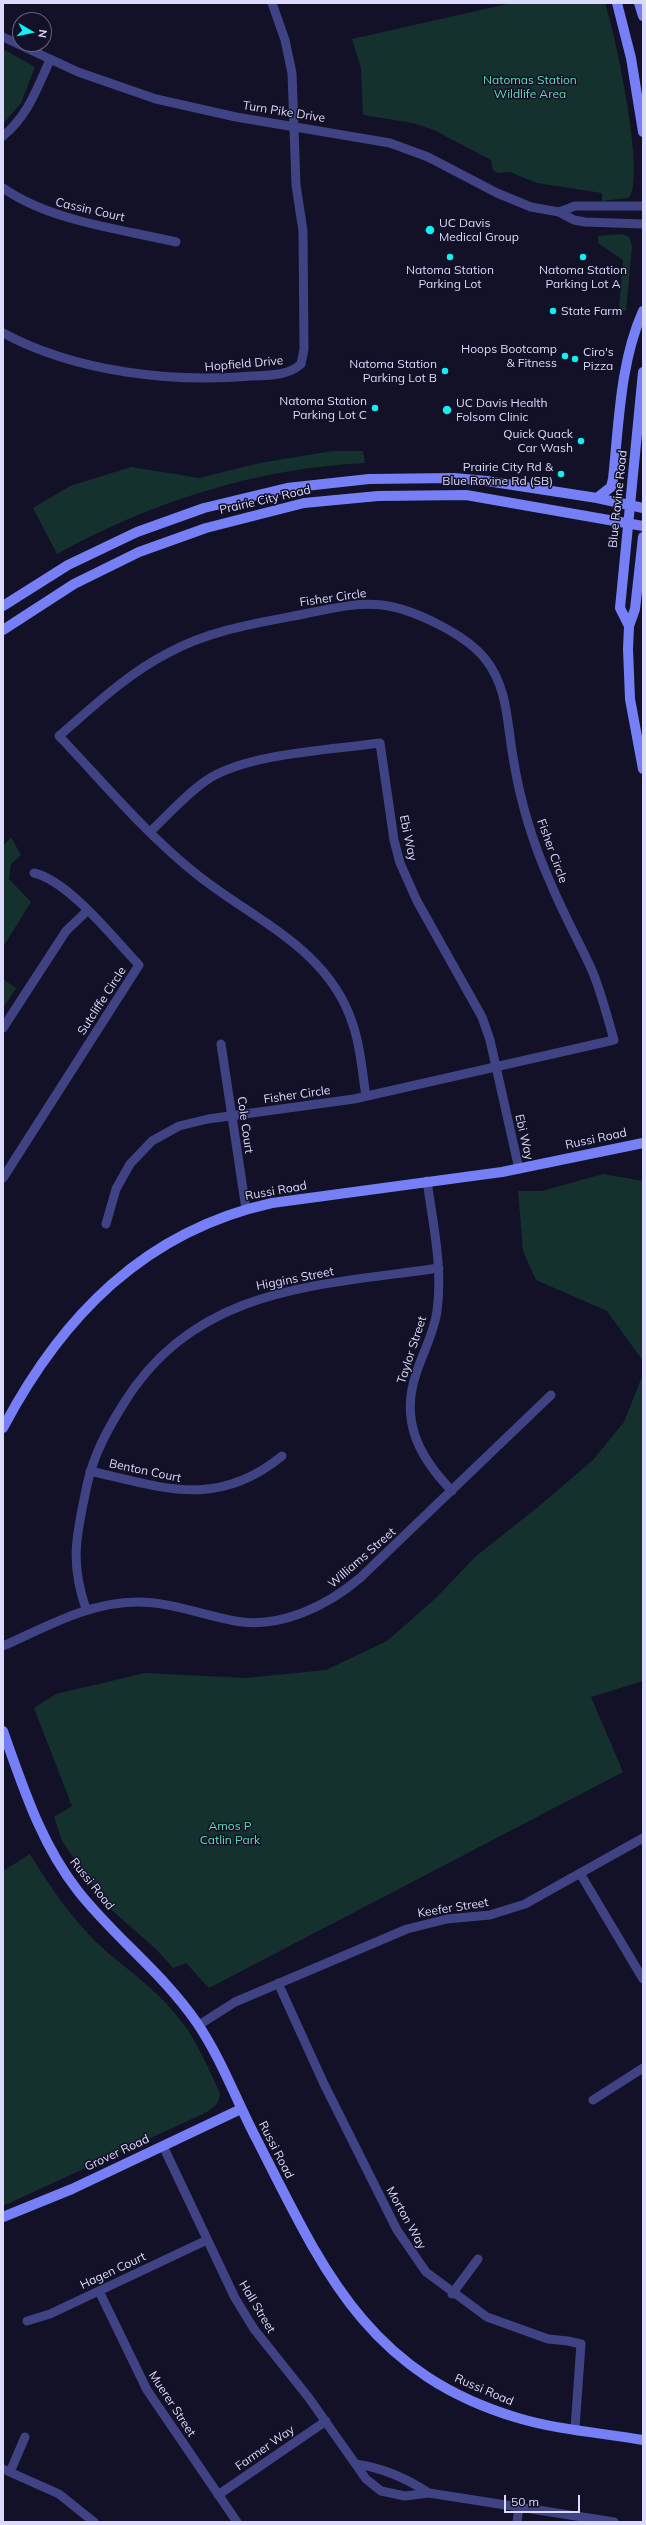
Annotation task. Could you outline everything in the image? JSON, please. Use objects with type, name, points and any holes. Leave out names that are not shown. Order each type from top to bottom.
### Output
[{"type":"main road","points":[[617,3],[632,58],[643,132]]},
{"type":"main road","points":[[639,3],[643,16]]},
{"type":"main road","points":[[597,498],[611,486],[613,479],[620,408],[631,341],[643,311]]},
{"type":"main road","name":"Blue Ravine Road","points":[[629,626],[620,608],[643,372]]},
{"type":"main road","name":"Prairie City Road","points":[[3,606],[68,565],[137,532],[204,508],[287,488],[369,479],[454,478],[487,481],[597,498],[643,508]]},
{"type":"main road","name":"Prairie City Road","points":[[3,630],[74,584],[139,552],[206,528],[304,503],[378,496],[466,494],[643,526]]},
{"type":"main road","name":"Blue Ravine Road","points":[[643,537],[635,609],[629,626],[630,699],[643,769]]},
{"type":"main road","name":"Russi Road","points":[[3,1428],[67,1329],[111,1282],[164,1245],[210,1221],[246,1209],[427,1181],[519,1169],[643,1143]]},
{"type":"main road","name":"Russi Road","points":[[3,1731],[33,1813],[56,1860],[86,1901],[162,1978],[199,2025],[314,2252],[344,2298],[378,2338],[418,2372],[472,2401],[521,2419],[643,2440]]},
{"type":"main road","name":"Grover Road","points":[[3,2217],[72,2189],[241,2109]]},
{"type":"street","name":"Hopfield Drive","points":[[3,333],[38,350],[68,360],[179,378],[211,380],[280,374],[296,368],[300,364],[304,349],[303,239],[296,185],[289,56],[272,3]]},
{"type":"street","name":"Turn Pike Drive","points":[[3,37],[50,60],[116,87],[162,101],[229,116],[367,137],[396,144],[428,156],[521,204],[560,212],[574,220],[593,223],[643,224]]},
{"type":"street","points":[[3,136],[16,124],[28,108],[50,60]]},
{"type":"street","name":"Cassin Court","points":[[3,188],[19,200],[41,210],[176,242]]},
{"type":"street","name":"Turn Pike Drive","points":[[560,212],[575,206],[643,206]]},
{"type":"street","name":"Fisher Circle","points":[[106,1224],[122,1177],[140,1152],[152,1141],[187,1124],[366,1096],[614,1040],[592,971],[551,885],[530,828],[515,770],[501,686],[485,659],[465,640],[404,610],[384,605],[358,604],[220,632],[183,645],[153,660],[126,680],[59,736],[151,832],[196,874],[300,946],[328,976],[346,1005],[353,1024],[366,1096]]},
{"type":"street","name":"Ebi Way","points":[[151,832],[194,790],[210,779],[240,764],[380,743],[394,840],[400,863],[417,901],[474,998],[486,1028],[519,1169]]},
{"type":"street","points":[[3,1028],[6,1017],[66,931],[87,911],[55,881],[34,873]]},
{"type":"street","name":"Sutcliffe Circle","points":[[11,1165],[139,965],[87,911]]},
{"type":"street","name":"Cole Court","points":[[221,1044],[246,1209]]},
{"type":"street","points":[[3,1160],[11,1165],[3,1178]]},
{"type":"street","name":"Taylor Street","points":[[427,1181],[439,1268],[437,1311],[434,1328],[412,1387],[411,1416],[413,1430],[423,1457],[452,1491]]},
{"type":"street","name":"Higgins Street","points":[[86,1609],[77,1583],[75,1550],[90,1471],[106,1430],[141,1378],[177,1342],[213,1318],[252,1300],[277,1293],[439,1268]]},
{"type":"street","name":"Williams Street","points":[[3,1646],[86,1609],[115,1604],[151,1602],[236,1621],[253,1622],[286,1618],[303,1613],[333,1599],[352,1586],[551,1395]]},
{"type":"street","name":"Benton Court","points":[[90,1471],[170,1490],[206,1490],[248,1479],[282,1456]]},
{"type":"street","name":"Keefer Street","points":[[199,2025],[235,2002],[407,1929],[440,1920],[507,1911],[525,1904],[580,1875],[643,1838]]},
{"type":"street","points":[[580,1875],[643,1979]]},
{"type":"street","name":"Morton Way","points":[[278,1983],[324,2084],[397,2230],[426,2272],[452,2294],[487,2317],[548,2340],[568,2341],[581,2344],[575,2428]]},
{"type":"street","points":[[593,2100],[643,2068]]},
{"type":"street","name":"Hall Street","points":[[163,2146],[235,2298],[254,2329],[326,2421],[366,2479],[381,2491],[405,2496],[430,2493],[614,2522]]},
{"type":"street","name":"Hagen Court","points":[[27,2321],[50,2314],[207,2240]]},
{"type":"street","points":[[452,2294],[478,2259]]},
{"type":"street","name":"Muerer Street","points":[[99,2291],[147,2390],[237,2522]]},
{"type":"street","name":"Farmer Way","points":[[218,2495],[326,2421]]},
{"type":"street","points":[[25,2438],[7,2471],[59,2494],[94,2522]]},
{"type":"street","name":"Hall Street","points":[[356,2464],[378,2467],[409,2480],[430,2493]]},
{"type":"street","points":[[517,2522],[519,2507]]},
{"type":"green space","name":"Natomas Station Wildlife Area","points":[[512,3],[605,3],[615,43],[632,135],[634,163],[633,185],[629,198],[602,201],[602,193],[537,183],[510,172],[498,173],[493,170],[491,160],[434,130],[413,123],[363,115],[361,68],[352,39]]},
{"type":"green space","points":[[3,49],[35,67],[21,103],[3,124]]},
{"type":"green space","points":[[623,234],[629,237],[632,246],[626,311],[619,310],[623,260],[598,243],[598,236]]},
{"type":"green space","points":[[332,451],[363,451],[365,463],[325,466],[285,472],[245,480],[206,491],[167,504],[130,519],[93,535],[57,554],[33,508],[70,486],[131,467],[199,478],[260,463]]},
{"type":"green space","points":[[11,837],[21,855],[11,864],[9,879],[31,902],[3,947],[3,846]]},
{"type":"green space","points":[[3,979],[16,988],[3,1008]]},
{"type":"green space","points":[[603,1174],[643,1181],[643,1361],[607,1311],[536,1280],[523,1251],[518,1191],[542,1191]]},
{"type":"green space","name":"Amos P Catlin Park","points":[[643,1374],[643,1681],[591,1697],[623,1772],[209,1988],[186,1963],[173,1968],[156,1949],[107,1906],[62,1841],[54,1817],[72,1806],[34,1708],[56,1694],[145,1673],[245,1678],[326,1670],[387,1641],[436,1598],[475,1557],[538,1507],[593,1460],[624,1422]]},
{"type":"green space","points":[[30,1854],[55,1893],[85,1930],[107,1952],[152,1990],[177,2016],[196,2043],[220,2093],[219,2100],[207,2112],[3,2206],[3,1871]]},
{"type":"place","name":"UC Davis Medical Group","points":[[430,230]]},
{"type":"place","name":"Natoma Station Parking Lot","points":[[450,257]]},
{"type":"place","name":"Natoma Station Parking Lot A","points":[[583,257]]},
{"type":"place","name":"State Farm","points":[[553,311]]},
{"type":"place","name":"Hoops Bootcamp & Fitness","points":[[565,356]]},
{"type":"place","name":"Ciro's Pizza","points":[[575,359]]},
{"type":"place","name":"Natoma Station Parking Lot B","points":[[445,371]]},
{"type":"place","name":"Natoma Station Parking Lot C","points":[[375,408]]},
{"type":"place","name":"UC Davis Health Folsom Clinic","points":[[447,410]]},
{"type":"place","name":"Quick Quack Car Wash","points":[[581,441]]},
{"type":"place","name":"Prairie City Rd & Blue Ravine Rd (SB)","points":[[561,474]]}]
